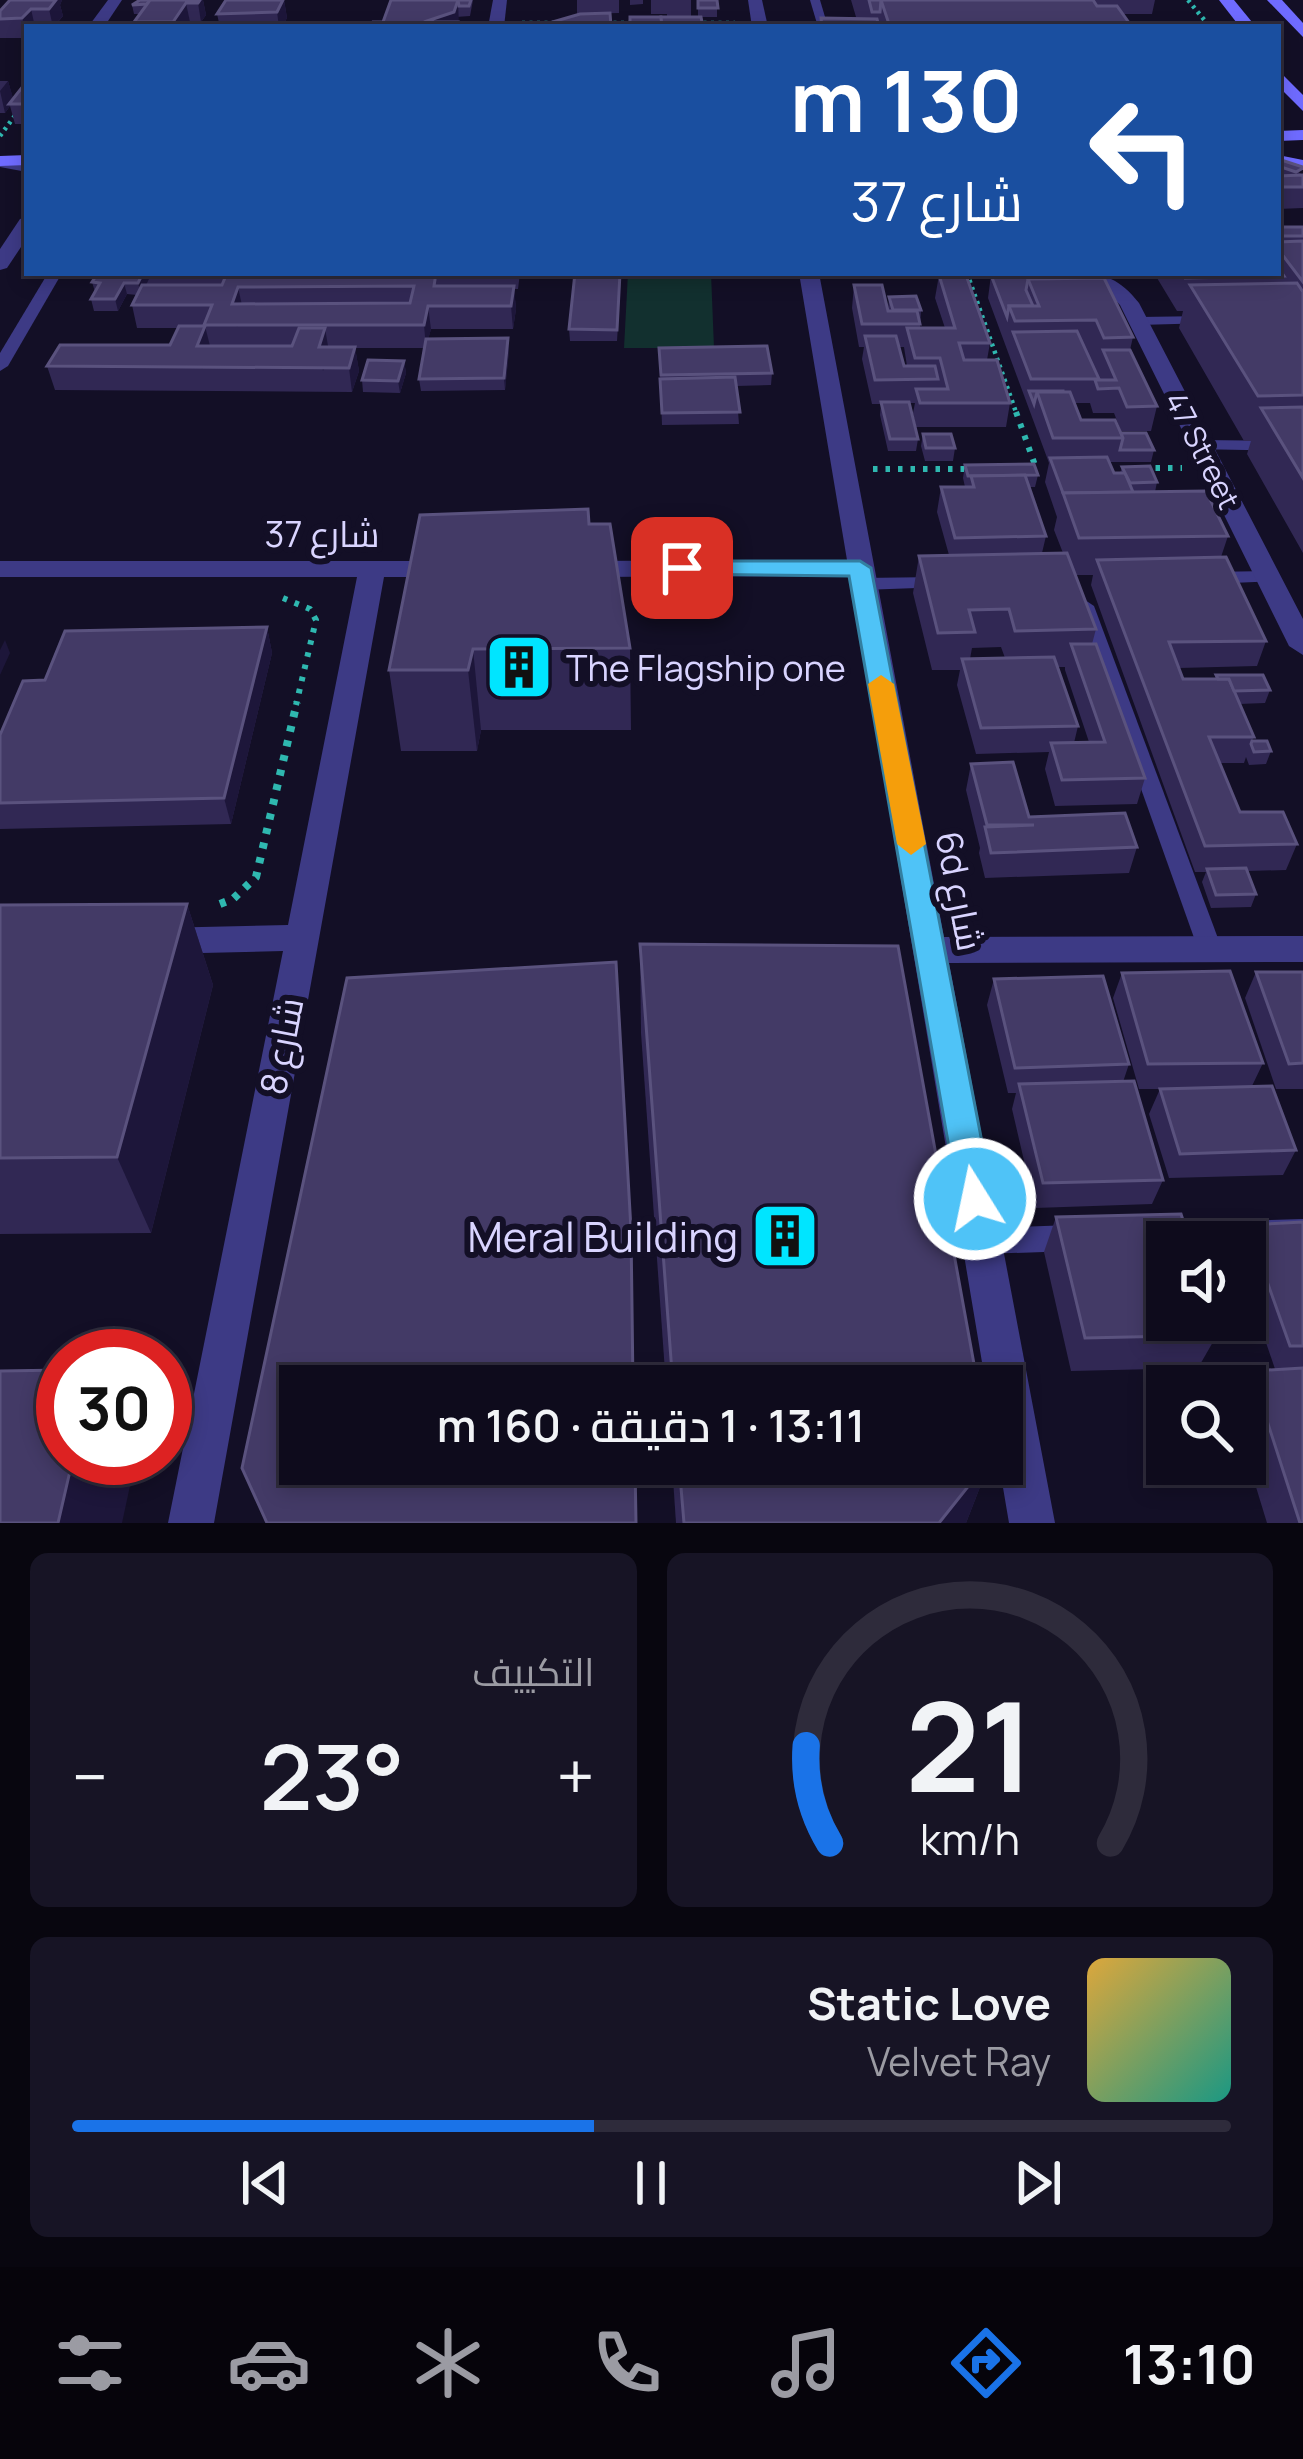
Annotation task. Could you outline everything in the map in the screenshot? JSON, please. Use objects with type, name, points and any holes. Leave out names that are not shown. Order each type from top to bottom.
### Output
[{"type":"main road","points":[[1226,0],[1246,24]]},
{"type":"main road","points":[[1274,0],[1303,32]]},
{"type":"main road","points":[[1281,79],[1303,106]]},
{"type":"street","points":[[0,264],[24,228]]},
{"type":"street","name":"6d شارع","points":[[809,276],[1033,1523]]},
{"type":"street","name":"47 Street","points":[[1098,276],[1123,294],[1139,321],[1269,577],[1294,609],[1303,646]]},
{"type":"street","name":"شارع 37","points":[[0,569],[465,569]]},
{"type":"street","name":"8 شارع","points":[[191,1523],[372,569]]},
{"type":"street","points":[[558,569],[861,576]]},
{"type":"street","points":[[116,942],[302,938]]},
{"type":"street","points":[[932,950],[1303,949]]},
{"type":"lane","points":[[0,366],[53,276]]},
{"type":"lane","points":[[1139,321],[1226,320]]},
{"type":"lane","points":[[1199,445],[1303,446]]},
{"type":"lane","points":[[861,576],[957,583]]},
{"type":"lane","points":[[1183,578],[1269,577]]},
{"type":"lane","points":[[1076,580],[1210,949]]},
{"type":"lane","points":[[1143,1237],[1303,1232]]},
{"type":"lane","points":[[983,1241],[1097,1238]]},
{"type":"path","points":[[1188,0],[1208,24]]},
{"type":"path","points":[[532,24],[568,23]]},
{"type":"path","points":[[592,23],[640,23]]},
{"type":"path","points":[[688,23],[724,24]]},
{"type":"path","points":[[14,96],[24,98]]},
{"type":"path","points":[[14,139],[24,107]]},
{"type":"path","points":[[969,276],[1036,469]]},
{"type":"path","points":[[1124,468],[1211,468]]},
{"type":"path","points":[[841,469],[993,469]]},
{"type":"path","points":[[1014,469],[1058,469]]},
{"type":"path","points":[[213,907],[233,899],[256,877],[316,620]]},
{"type":"green space","points":[[628,276],[711,276],[714,348],[624,348]]},
{"type":"building","points":[[10,0],[56,0],[49,9],[0,19],[0,11]]},
{"type":"building","points":[[150,0],[200,0],[186,3],[173,22],[134,22]]},
{"type":"building","points":[[226,0],[283,0],[277,12],[217,14]]},
{"type":"building","points":[[391,0],[458,0],[454,12],[424,22],[458,24],[372,24],[383,22]]},
{"type":"building","points":[[698,0],[717,0],[718,8],[698,8]]},
{"type":"building","points":[[869,0],[881,0],[880,12],[872,12]]},
{"type":"building","points":[[881,0],[1093,0],[1097,6],[1117,6],[1130,24],[889,24]]},
{"type":"building","points":[[610,13],[611,24],[545,24],[580,14]]},
{"type":"building","points":[[630,17],[661,17],[662,24],[630,24]]},
{"type":"building","points":[[661,17],[701,17],[702,24],[662,24]]},
{"type":"building","points":[[821,18],[877,19],[878,24],[822,24]]},
{"type":"building","points":[[24,85],[24,104],[9,104]]},
{"type":"building","points":[[1281,160],[1303,167],[1296,172],[1281,167]]},
{"type":"building","points":[[1303,175],[1303,187],[1281,187],[1281,176]]},
{"type":"building","points":[[1281,227],[1303,227],[1303,236],[1281,236]]},
{"type":"building","points":[[1303,241],[1303,282],[1281,253],[1281,242]]},
{"type":"building","points":[[1281,272],[1284,276],[1185,278],[1281,276]]},
{"type":"building","points":[[96,276],[142,276],[138,283],[124,283],[115,299],[91,299],[100,283],[92,282]]},
{"type":"building","points":[[226,276],[436,276],[434,286],[514,286],[511,306],[428,306],[424,325],[204,325],[212,305],[132,305],[142,285],[222,285]],"holes":[[[414,286],[410,303],[232,304],[238,287]]]},
{"type":"building","points":[[575,276],[620,276],[617,330],[569,329]]},
{"type":"building","points":[[939,276],[966,276],[990,343],[959,343],[964,360],[997,360],[1010,403],[920,403],[916,389],[948,389],[940,358],[915,358],[907,328],[955,328]]},
{"type":"building","points":[[991,276],[1096,278],[1028,279],[1026,290],[1033,306],[1009,306],[1007,317]]},
{"type":"building","points":[[1104,278],[1133,337],[1104,338],[1096,320],[1015,321],[1009,306],[1039,306],[1028,279]]},
{"type":"building","points":[[1297,283],[1303,292],[1303,395],[1258,396],[1190,285]]},
{"type":"building","points":[[854,285],[882,285],[888,311],[917,311],[920,324],[862,324]]},
{"type":"building","points":[[916,296],[921,310],[893,310],[889,297]]},
{"type":"building","points":[[179,326],[205,326],[197,346],[292,346],[299,328],[325,328],[319,347],[355,347],[349,368],[47,366],[60,345],[170,345]]},
{"type":"building","points":[[1077,331],[1099,379],[1031,379],[1013,332]]},
{"type":"building","points":[[865,336],[896,336],[904,366],[935,366],[938,379],[875,380]]},
{"type":"building","points":[[508,338],[504,378],[419,379],[426,339]]},
{"type":"building","points":[[767,346],[772,373],[661,375],[659,348]]},
{"type":"building","points":[[1103,350],[1130,350],[1157,406],[1127,407],[1119,388],[1098,389],[1095,380],[1116,380]]},
{"type":"building","points":[[368,360],[404,361],[398,381],[362,380]]},
{"type":"building","points":[[735,377],[740,412],[662,413],[660,379]]},
{"type":"building","points":[[1037,392],[1070,392],[1081,420],[1115,420],[1123,438],[1053,438]]},
{"type":"building","points":[[881,402],[909,402],[918,439],[890,439]]},
{"type":"building","points":[[1303,407],[1303,478],[1261,408]]},
{"type":"building","points":[[1121,433],[1146,433],[1154,450],[1120,450]]},
{"type":"building","points":[[923,434],[951,434],[955,448],[926,448]]},
{"type":"building","points":[[1107,457],[1114,473],[1125,473],[1133,492],[1063,493],[1050,458]]},
{"type":"building","points":[[1034,464],[1038,475],[968,476],[965,465]]},
{"type":"building","points":[[1150,466],[1157,482],[1130,483],[1122,467]]},
{"type":"building","points":[[1025,475],[1046,536],[955,538],[941,487],[974,487],[971,476]]},
{"type":"building","points":[[1206,491],[1228,536],[1079,538],[1063,493]]},
{"type":"building","points":[[588,509],[589,524],[610,524],[630,648],[473,649],[468,670],[389,670],[420,515]]},
{"type":"building","points":[[1067,553],[1096,629],[1015,631],[1009,609],[969,610],[975,632],[938,633],[919,556]]},
{"type":"building","points":[[1226,557],[1266,641],[1169,642],[1183,679],[1229,679],[1254,737],[1209,737],[1240,812],[1283,812],[1297,844],[1205,846],[1097,560]]},
{"type":"building","points":[[267,627],[224,798],[0,803],[0,735],[23,681],[45,680],[65,631]]},
{"type":"building","points":[[1071,644],[1096,644],[1145,778],[1062,780],[1051,743],[1105,742]]},
{"type":"building","points":[[1054,657],[1078,726],[981,728],[962,659]]},
{"type":"building","points":[[1216,675],[1263,675],[1270,690],[1234,691],[1229,679]]},
{"type":"building","points":[[1252,741],[1267,741],[1271,751],[1254,752]]},
{"type":"building","points":[[1013,762],[1029,817],[1125,813],[1137,847],[991,853],[985,827],[1034,825],[987,825],[971,764]]},
{"type":"building","points":[[1246,868],[1256,894],[1216,895],[1207,869]]},
{"type":"building","points":[[187,904],[117,1157],[0,1158],[0,905]]},
{"type":"building","name":"Meral Building","points":[[640,944],[898,946],[974,1365],[671,1365]]},
{"type":"building","points":[[616,962],[631,1230],[633,1365],[279,1365],[279,1485],[635,1485],[636,1523],[267,1523],[242,1468],[347,978]]},
{"type":"building","points":[[1230,971],[1263,1063],[1148,1064],[1122,973]]},
{"type":"building","points":[[1256,972],[1303,972],[1303,1063],[1289,1064]]},
{"type":"building","points":[[1103,976],[1129,1064],[1015,1068],[994,979]]},
{"type":"building","points":[[1134,1081],[1163,1180],[1043,1183],[1019,1084]]},
{"type":"building","points":[[1272,1086],[1296,1150],[1180,1154],[1160,1089]]},
{"type":"building","points":[[1181,1214],[1183,1221],[1146,1221],[1146,1337],[1085,1338],[1056,1217]]},
{"type":"building","points":[[1303,1222],[1303,1346],[1290,1346],[1266,1278],[1266,1224]]},
{"type":"building","points":[[1303,1368],[1303,1523],[1266,1418],[1266,1370]]},
{"type":"building","points":[[36,1370],[36,1485],[67,1485],[58,1523],[0,1523],[0,1371]]},
{"type":"building","points":[[681,1485],[969,1485],[939,1523],[684,1523]]},
{"type":"slow traffic","points":[[881,684],[911,844]]},
{"type":"place","name":"The Flagship one","points":[[519,667]]},
{"type":"place","name":"Meral Building","points":[[785,1236]]},
{"type":"route","points":[[682,568],[860,568],[975,1199]]}]
